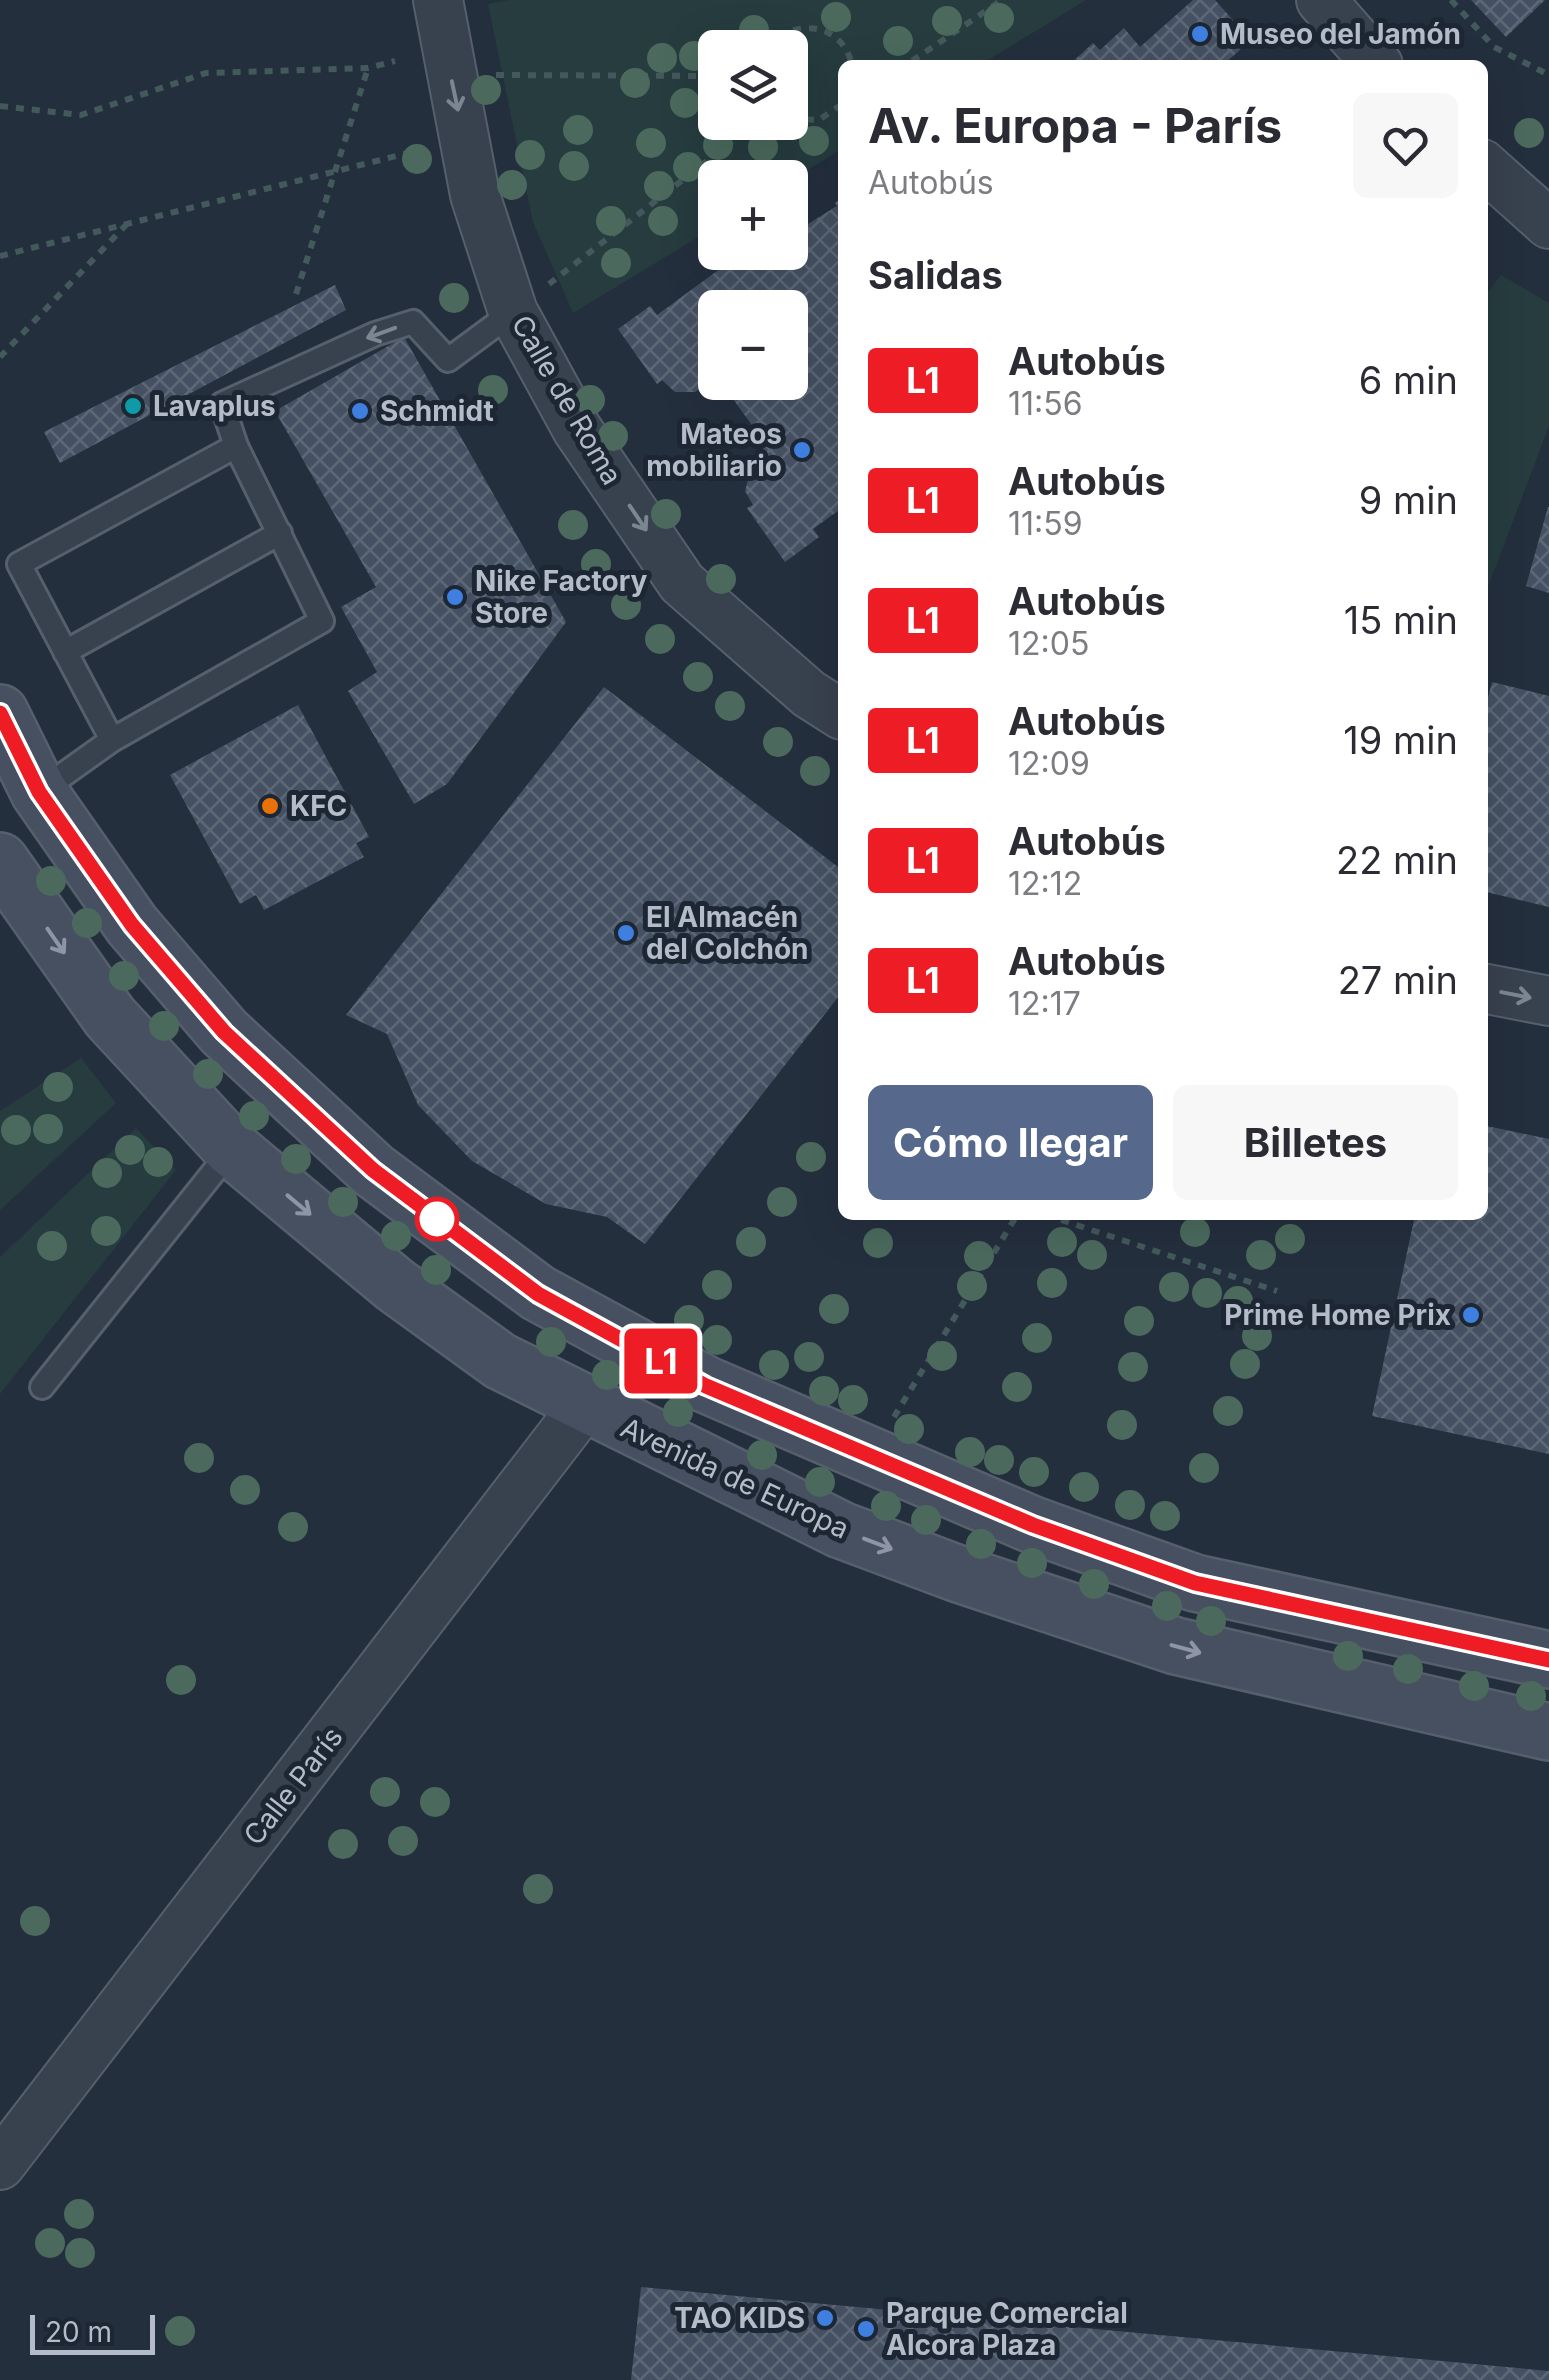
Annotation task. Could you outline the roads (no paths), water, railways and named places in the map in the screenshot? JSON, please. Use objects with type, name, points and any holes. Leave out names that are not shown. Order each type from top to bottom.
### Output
[{"type":"street","name":"Calle de Roma","points":[[438,0],[475,195],[531,298],[577,429],[682,583],[809,694],[838,712]]},
{"type":"street","points":[[1322,0],[1374,60]]},
{"type":"street","points":[[1488,169],[1549,224]]},
{"type":"street","points":[[0,714],[39,792],[132,925],[224,1032],[373,1170],[538,1294],[706,1386],[1033,1525],[1195,1583],[1549,1660]]},
{"type":"street","name":"Avenida de Europa","points":[[0,862],[110,1018],[232,1148],[395,1284],[469,1339],[584,1406],[841,1530],[1052,1606],[1287,1676],[1549,1732]]},
{"type":"street","points":[[1488,989],[1549,1001]]},
{"type":"street","name":"Calle París","points":[[0,2164],[584,1406]]},
{"type":"lane","points":[[39,792],[112,740],[322,621],[236,446],[222,404],[375,334],[414,322],[448,360],[531,298]]},
{"type":"lane","points":[[112,740],[19,564],[236,446]]},
{"type":"lane","points":[[65,652],[280,533]]},
{"type":"lane","points":[[42,1387],[232,1148]]},
{"type":"place","name":"Museo del Jamón","points":[[1200,34]]},
{"type":"place","name":"Lavaplus","points":[[133,406]]},
{"type":"place","name":"Schmidt","points":[[360,411]]},
{"type":"place","name":"Mateos mobiliario","points":[[802,450]]},
{"type":"place","name":"Nike Factory Store","points":[[455,597]]},
{"type":"place","name":"KFC","points":[[270,806]]},
{"type":"place","name":"El Almacén del Colchón","points":[[626,933]]},
{"type":"place","name":"Prime Home Prix","points":[[1471,1315]]},
{"type":"place","name":"TAO KIDS","points":[[825,2318]]},
{"type":"place","name":"Parque Comercial Alcora Plaza","points":[[866,2329]]}]
